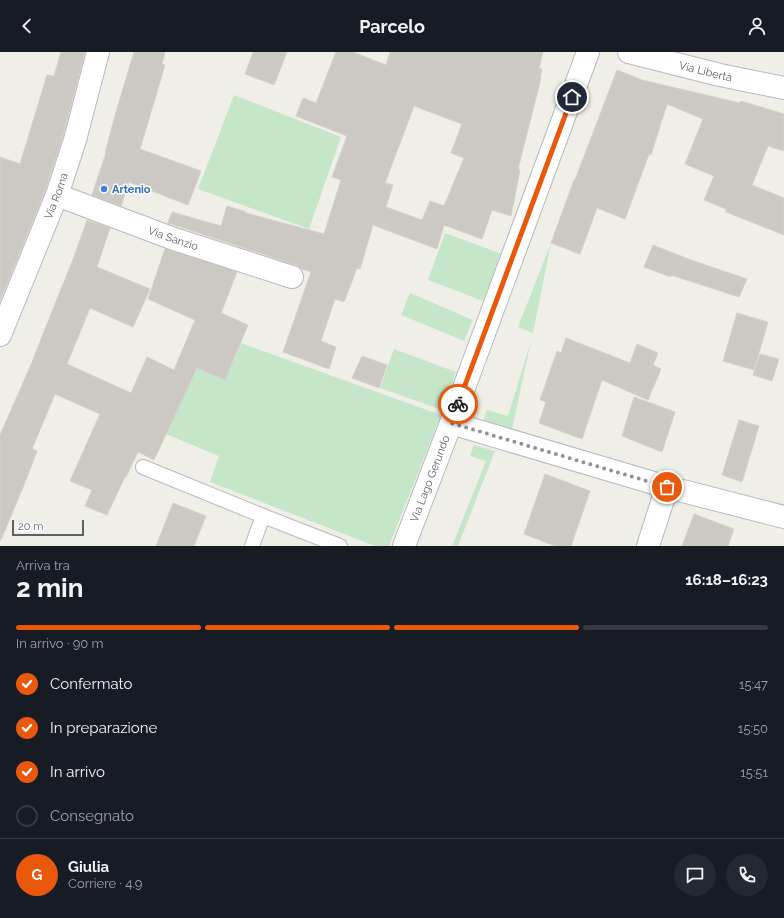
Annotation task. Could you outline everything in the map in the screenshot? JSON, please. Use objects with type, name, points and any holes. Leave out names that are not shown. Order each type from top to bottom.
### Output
[{"type":"street","name":"Via Roma","points":[[0,335],[57,195],[75,140],[98,52]]},
{"type":"street","name":"Via Lago Gerundo","points":[[404,546],[588,52]]},
{"type":"street","name":"Via Libertà","points":[[629,52],[720,75],[784,88]]},
{"type":"street","name":"Via Sanzio","points":[[57,195],[174,239],[292,277]]},
{"type":"street","points":[[451,423],[667,487],[784,517]]},
{"type":"street","points":[[648,546],[667,487]]},
{"type":"lane","points":[[143,467],[340,546]]},
{"type":"lane","points":[[252,546],[263,516]]},
{"type":"green space","points":[[234,95],[341,137],[309,229],[198,189]]},
{"type":"green space","points":[[445,233],[502,254],[483,301],[428,280]]},
{"type":"green space","points":[[551,243],[533,333],[518,327]]},
{"type":"green space","points":[[410,293],[473,320],[464,341],[401,315]]},
{"type":"green space","points":[[531,341],[512,429],[483,421],[487,410],[508,416]]},
{"type":"green space","points":[[241,343],[441,415],[389,546],[375,546],[210,482],[219,456],[166,434],[197,368],[225,380]]},
{"type":"green space","points":[[394,349],[456,372],[442,410],[380,388]]},
{"type":"green space","points":[[474,445],[495,451],[458,546],[452,546],[486,461],[470,456]]},
{"type":"building","points":[[61,52],[85,52],[63,136],[45,191],[0,301],[0,157],[20,164],[47,75],[54,76]]},
{"type":"building","points":[[134,52],[165,52],[162,64],[165,65],[140,149],[201,171],[188,205],[129,182],[121,206],[92,195],[106,153],[116,112]]},
{"type":"building","points":[[253,52],[287,52],[274,85],[245,74]]},
{"type":"building","points":[[336,52],[353,52],[386,65],[390,52],[543,52],[539,68],[542,69],[541,78],[518,169],[520,170],[511,216],[492,210],[482,239],[444,225],[437,249],[373,225],[360,269],[357,268],[344,302],[335,299],[321,341],[336,347],[329,369],[283,352],[311,272],[296,265],[168,223],[172,212],[221,226],[227,206],[246,213],[324,234],[341,180],[332,177],[347,136],[296,116],[303,98],[316,103]],"holes":[[[414,106],[462,124],[451,153],[464,158],[444,206],[430,201],[422,220],[386,207],[393,185],[385,183]]]},
{"type":"building","points":[[617,70],[642,80],[740,103],[741,101],[784,114],[784,151],[768,146],[752,185],[784,198],[784,235],[726,212],[726,209],[704,200],[714,176],[685,164],[703,119],[667,104],[651,155],[649,154],[625,219],[597,208],[580,254],[551,243]]},
{"type":"building","points":[[87,220],[110,228],[97,267],[150,289],[133,327],[90,308],[67,364],[131,393],[147,357],[174,370],[195,320],[148,299],[165,249],[237,272],[221,313],[248,325],[225,380],[197,368],[154,460],[138,452],[107,515],[85,506],[92,490],[70,481],[100,414],[55,394],[32,449],[37,451],[0,540],[0,435],[30,367],[74,257]]},
{"type":"building","points":[[653,245],[747,279],[739,297],[671,275],[671,277],[644,267]]},
{"type":"building","points":[[737,313],[768,322],[754,370],[723,361]]},
{"type":"building","points":[[566,338],[630,363],[637,344],[658,353],[653,365],[661,369],[648,400],[602,380],[582,439],[539,423],[546,402],[540,400],[557,351],[561,353]]},
{"type":"building","points":[[760,354],[779,359],[772,381],[753,375]]},
{"type":"building","points":[[362,356],[387,365],[379,388],[352,378]]},
{"type":"building","points":[[634,397],[675,412],[662,452],[622,436]]},
{"type":"building","points":[[739,420],[759,426],[742,482],[722,475]]},
{"type":"building","points":[[545,474],[590,491],[571,546],[555,546],[524,534]]},
{"type":"building","points":[[173,503],[206,516],[194,546],[156,546]]},
{"type":"building","points":[[694,514],[734,529],[728,546],[682,546]]},
{"type":"way so far","points":[[458,404],[451,423],[667,487]]},
{"type":"place","name":"Artenio","points":[[104,189]]},
{"type":"route","points":[[458,404],[572,97]]}]
